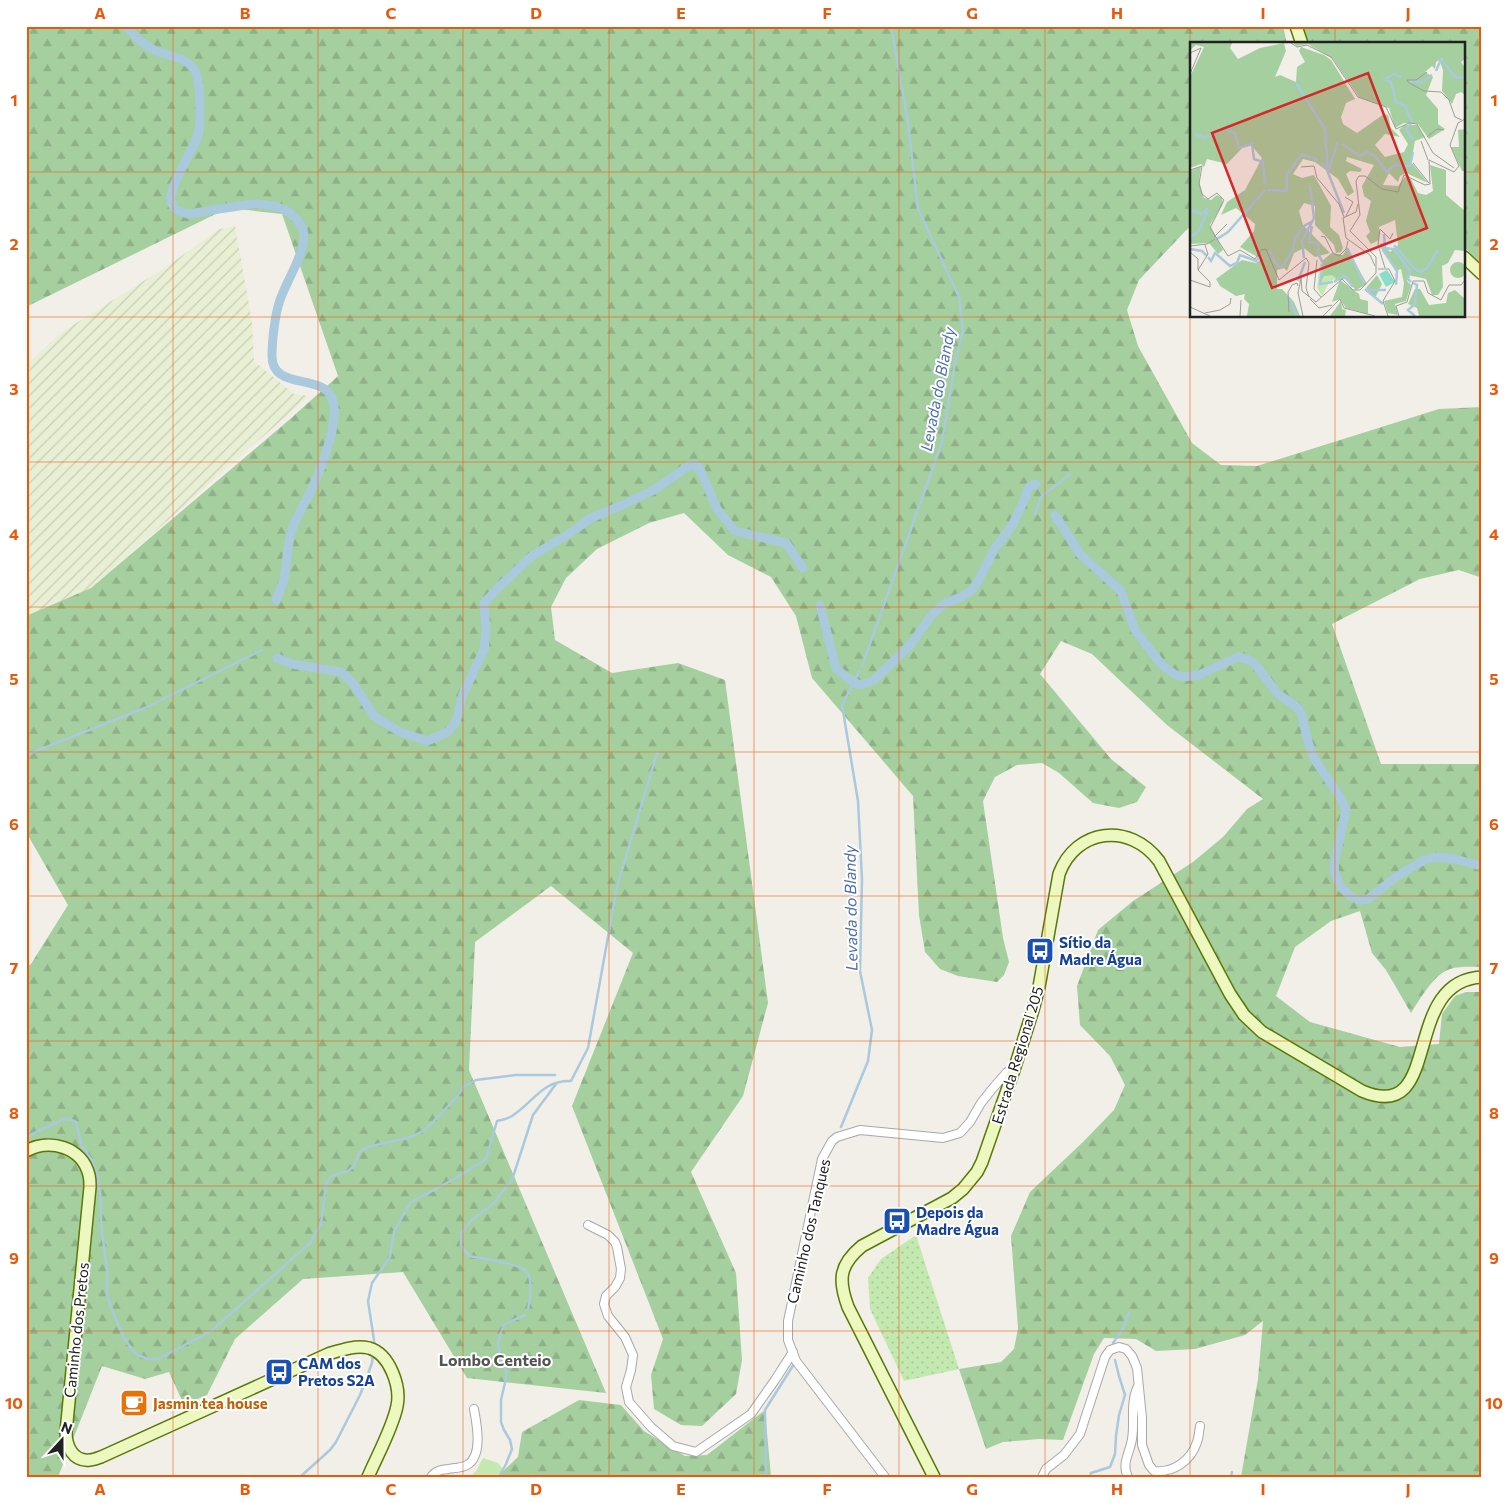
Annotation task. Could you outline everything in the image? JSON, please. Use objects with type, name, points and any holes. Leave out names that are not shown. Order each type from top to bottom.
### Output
[{"type":"main road","points":[[1296,26],[1301,42]]},
{"type":"main road","points":[[1466,260],[1482,274]]},
{"type":"main road","name":"Estrada Regional 205","points":[[934,1477],[848,1307],[841,1284],[843,1270],[853,1253],[862,1246],[952,1198],[978,1172],[1033,1010],[1039,987],[1059,874],[1062,866],[1073,851],[1082,843],[1111,834],[1138,841],[1149,848],[1159,861],[1230,994],[1244,1015],[1254,1026],[1279,1043],[1368,1094],[1384,1097],[1398,1093],[1405,1088],[1415,1070],[1431,1018],[1441,998],[1458,983],[1467,979],[1482,977]]},
{"type":"main road","name":"Caminho dos Pretos","points":[[26,1151],[44,1145],[62,1146],[79,1156],[89,1175],[90,1187],[66,1432],[68,1448],[76,1457],[90,1460],[102,1457],[328,1354],[352,1348],[372,1350],[388,1364],[393,1372],[398,1400],[393,1418],[368,1477]]},
{"type":"street","name":"Caminho dos Tanques","points":[[886,1477],[796,1361],[788,1340],[788,1321],[822,1160],[832,1141],[837,1137],[860,1130],[943,1138],[960,1132],[970,1122],[981,1103],[993,1088],[1007,1072],[1014,1070]]},
{"type":"street","points":[[588,1225],[608,1235],[617,1247],[621,1270],[620,1278],[616,1287],[606,1296],[604,1304],[608,1316],[625,1337],[633,1355],[626,1387],[629,1402],[651,1427],[673,1446],[696,1452],[751,1414],[792,1352]]},
{"type":"street","points":[[1042,1477],[1046,1469],[1064,1456],[1080,1434],[1105,1357],[1110,1350],[1119,1348],[1128,1352],[1132,1356],[1137,1368],[1142,1418],[1142,1446],[1149,1465],[1154,1471],[1162,1472],[1184,1463],[1191,1455],[1197,1442],[1200,1426]]},
{"type":"street","points":[[1128,1477],[1125,1465],[1132,1439],[1134,1398],[1138,1384]]},
{"type":"street","points":[[431,1477],[433,1473],[440,1470],[466,1466],[475,1458],[478,1446],[474,1409]]},
{"type":"green space","points":[[26,26],[1283,26],[1287,42],[1190,42],[1190,226],[1139,280],[1127,310],[1138,346],[1192,443],[1221,465],[1257,466],[1439,409],[1482,407],[1482,578],[1459,570],[1420,579],[1332,624],[1381,764],[1482,764],[1482,967],[1458,967],[1444,972],[1428,988],[1411,1013],[1386,970],[1372,953],[1360,911],[1331,921],[1295,947],[1276,996],[1310,1022],[1400,1047],[1439,1044],[1442,1014],[1455,996],[1466,992],[1482,992],[1482,1477],[1241,1477],[1258,1379],[1263,1321],[1245,1335],[1195,1349],[1156,1351],[1136,1339],[1104,1338],[1094,1354],[1063,1440],[1039,1439],[1003,1442],[986,1449],[959,1369],[1001,1362],[1014,1349],[1018,1328],[1011,1236],[1030,1192],[1114,1110],[1125,1085],[1110,1056],[1080,1025],[1077,986],[1098,930],[1133,901],[1193,862],[1223,837],[1247,809],[1263,799],[1167,725],[1092,654],[1061,641],[1040,674],[1111,759],[1146,787],[1137,802],[1119,808],[1093,803],[1059,773],[1042,763],[1017,765],[995,777],[983,801],[1003,938],[1009,962],[1004,975],[997,982],[958,976],[940,969],[925,952],[919,915],[913,796],[812,678],[796,616],[771,577],[728,555],[684,513],[649,523],[597,549],[566,578],[551,607],[555,640],[612,673],[678,663],[725,680],[768,1003],[743,1096],[691,1172],[736,1273],[742,1360],[736,1394],[702,1426],[681,1425],[654,1409],[651,1375],[663,1339],[572,1106],[633,953],[551,886],[475,942],[469,1070],[606,1393],[467,1378],[403,1272],[303,1279],[235,1339],[207,1395],[184,1405],[169,1372],[145,1379],[102,1366],[58,1477],[26,1477],[26,967],[31,964],[68,905],[26,832],[26,616],[91,588],[338,376],[282,214],[228,208],[26,307]]},
{"type":"green space","points":[[1303,26],[1482,26],[1482,264],[1466,249],[1466,42],[1307,42]]},
{"type":"green space","points":[[235,226],[252,322],[254,361],[294,394],[309,396],[91,588],[26,616],[26,365],[62,332],[166,267],[219,229]]},
{"type":"green space","points":[[916,1235],[959,1369],[904,1381],[870,1309],[868,1278],[881,1259]]},
{"type":"green space","points":[[579,1400],[621,1405],[644,1431],[685,1456],[707,1455],[765,1410],[771,1477],[497,1477],[518,1457],[522,1432]]},
{"type":"green space","points":[[483,1458],[498,1463],[504,1470],[497,1477],[470,1477],[476,1471]]},
{"type":"waterway","points":[[126,26],[148,47],[187,62],[197,75],[200,99],[199,130],[173,187],[171,195],[173,207],[188,214],[250,204],[269,205],[279,207],[291,214],[303,230],[304,236],[301,251],[278,306],[272,356],[274,367],[280,374],[327,390],[332,398],[334,419],[332,432],[319,472],[292,530],[284,579],[276,600]]},
{"type":"waterway","name":"Levada do Blandy","points":[[862,666],[942,442],[955,363],[963,331],[959,297],[918,209],[908,123],[891,26]]},
{"type":"waterway","points":[[277,658],[292,664],[341,672],[353,683],[374,716],[400,732],[427,741],[448,732],[456,722],[463,694],[484,650],[486,630],[484,603],[532,556],[591,518],[654,490],[690,465],[699,467],[717,509],[735,531],[786,543],[803,568]]},
{"type":"waterway","points":[[1035,514],[1041,497],[1070,474]]},
{"type":"waterway","points":[[820,605],[836,668],[847,678],[859,685],[873,681],[912,643],[931,616],[944,604],[971,591],[994,550],[1013,524],[1029,487],[1036,484]]},
{"type":"waterway","points":[[1055,515],[1080,554],[1121,591],[1135,630],[1161,664],[1174,674],[1183,677],[1199,675],[1238,657],[1247,659],[1255,664],[1278,694],[1297,707],[1301,713],[1315,760],[1339,795],[1346,810],[1334,864],[1335,874],[1341,887],[1350,896],[1359,900],[1368,899],[1396,877],[1424,860],[1436,857],[1455,859],[1482,866]]},
{"type":"waterway","points":[[26,755],[145,708],[262,650]]},
{"type":"waterway","name":"Levada do Blandy","points":[[855,680],[859,671]]},
{"type":"waterway","name":"Levada do Blandy","points":[[841,1127],[868,1061],[872,1030],[860,971],[862,879],[858,801],[842,705],[852,686]]},
{"type":"waterway","points":[[374,1346],[368,1301],[372,1283],[390,1257],[394,1232],[410,1203],[486,1159],[497,1121],[512,1116],[538,1093],[552,1084],[571,1081],[588,1048],[617,887],[657,753]]},
{"type":"waterway","points":[[26,1137],[64,1119],[76,1122],[82,1146],[93,1162],[97,1175],[107,1269],[107,1296],[124,1338],[133,1351],[148,1359],[158,1359],[211,1331],[310,1243],[321,1224],[326,1184],[330,1177],[348,1171],[353,1167],[360,1152],[368,1147],[411,1137],[425,1130],[456,1098],[463,1087],[476,1080],[516,1075],[555,1075]]},
{"type":"waterway","points":[[528,1309],[531,1295],[530,1279],[526,1271],[508,1263],[469,1256],[461,1245],[461,1233],[472,1220],[493,1204],[512,1180],[533,1115],[556,1084]]},
{"type":"waterway","points":[[1113,1343],[1122,1330],[1129,1313]]},
{"type":"waterway","points":[[499,1477],[512,1449],[510,1440],[501,1422],[501,1400],[507,1374],[500,1356],[498,1343],[505,1324],[525,1315]]},
{"type":"waterway","points":[[300,1477],[330,1450],[336,1442],[360,1395],[372,1363],[373,1354]]},
{"type":"waterway","points":[[1090,1477],[1091,1473],[1110,1467],[1115,1454],[1119,1415],[1125,1395],[1115,1360]]},
{"type":"waterway","name":"Levada do Blandy","points":[[766,1477],[765,1410],[794,1364]]},
{"type":"waterway","points":[[1231,1477],[1232,1472]]},
{"type":"place","name":"Sítio da Madre Água","points":[[1040,951]]},
{"type":"place","name":"Depois da Madre Água","points":[[897,1221]]},
{"type":"place","name":"CAM dos Pretos S2A","points":[[279,1372]]},
{"type":"place","name":"Jasmin tea house","points":[[134,1403]]},
{"type":"district","name":"Lombo Centeio","points":[[495,1359]]}]
